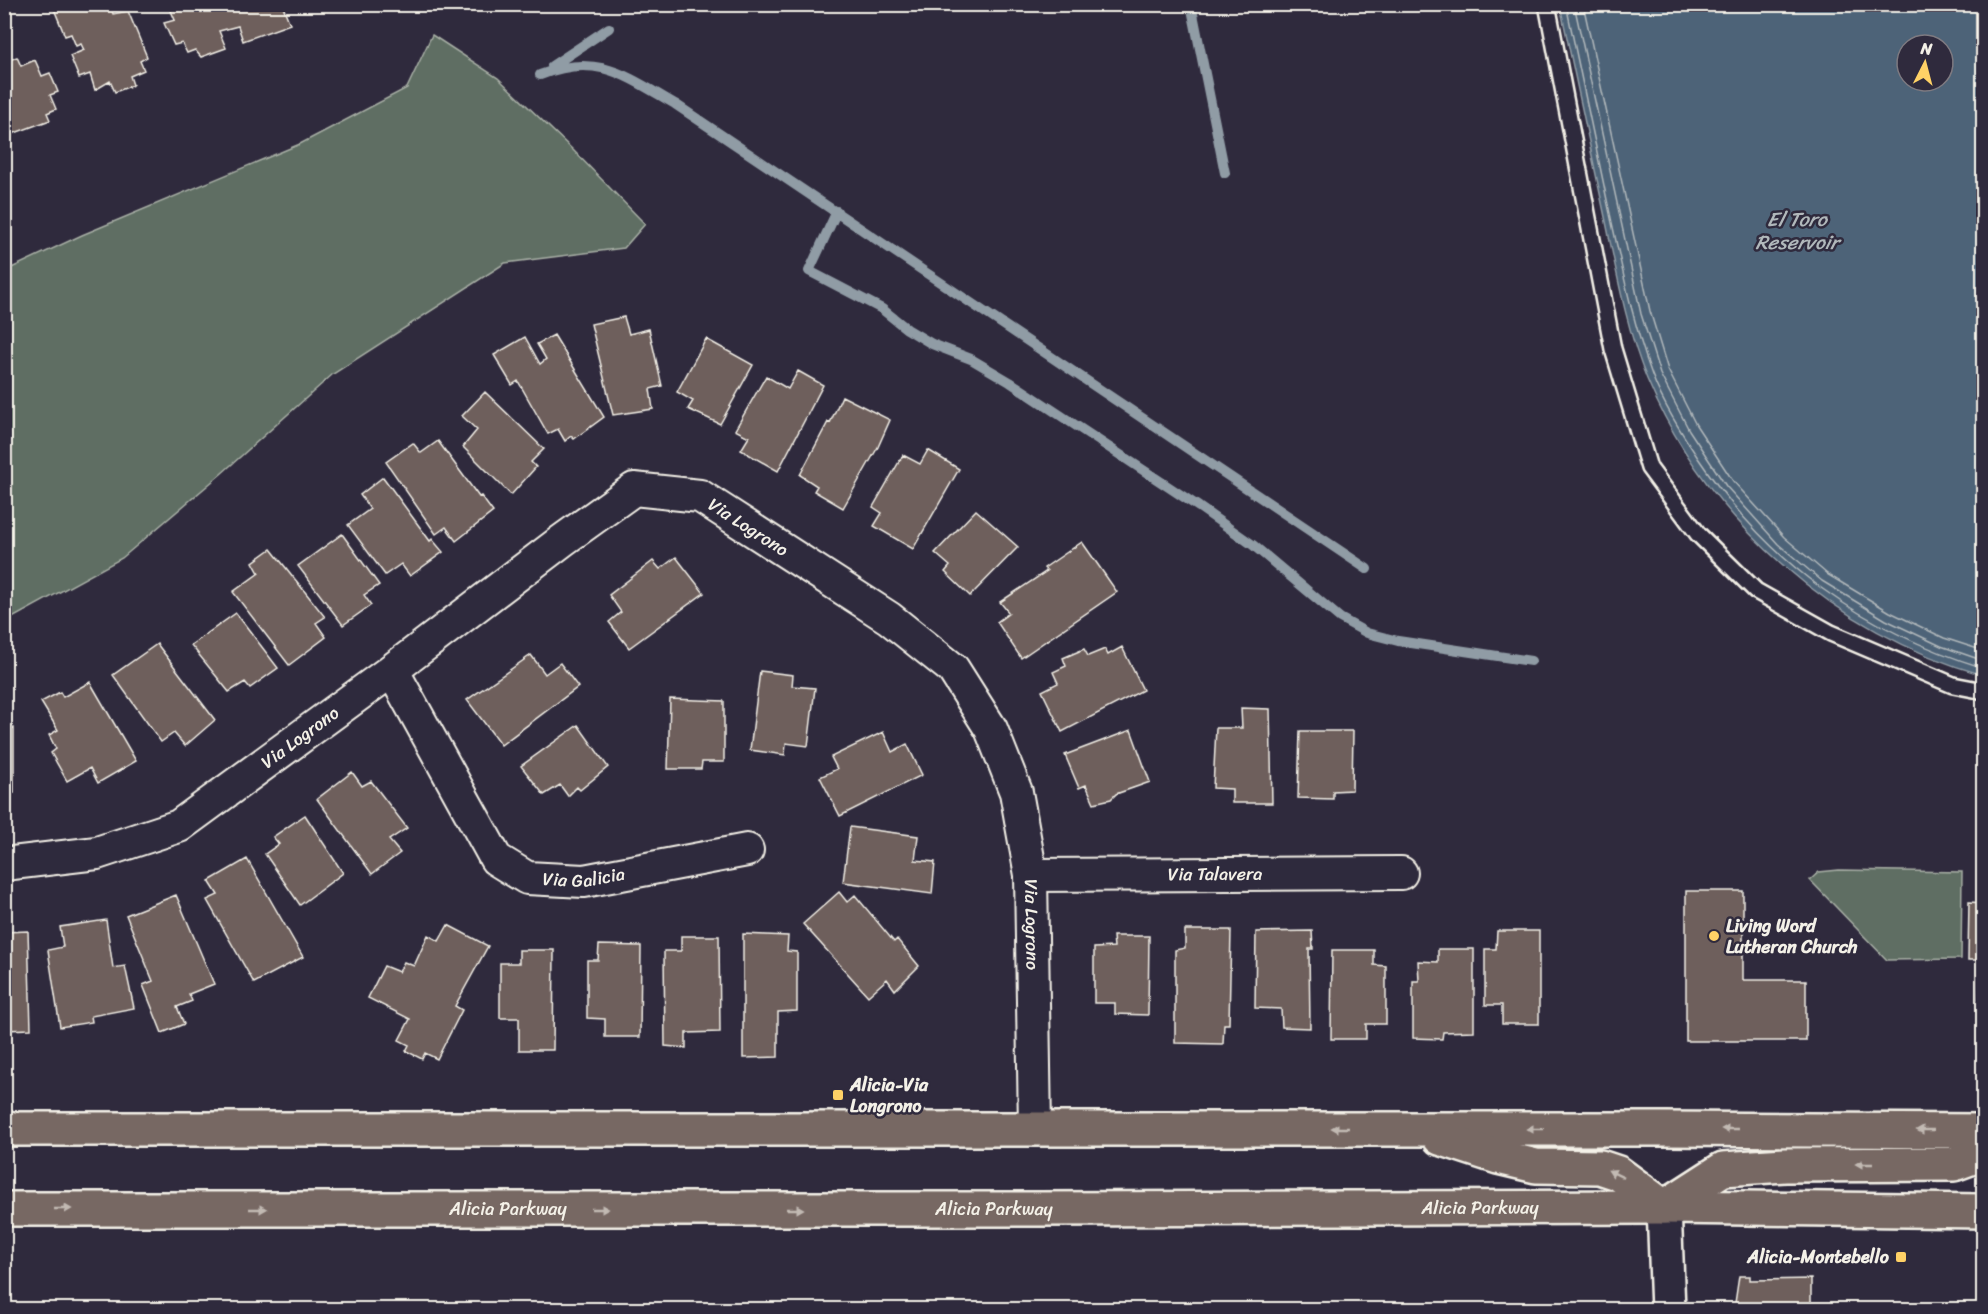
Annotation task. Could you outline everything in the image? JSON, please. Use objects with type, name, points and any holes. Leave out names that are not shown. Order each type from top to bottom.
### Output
[{"type":"main road","points":[[1410,1128],[1498,1157],[1536,1166],[1600,1167],[1610,1170],[1618,1173],[1664,1207],[1723,1169],[1785,1165],[1954,1164],[1983,1153]]},
{"type":"main road","points":[[4,1129],[1410,1128],[1983,1131]]},
{"type":"main road","name":"Alicia Parkway","points":[[4,1209],[1664,1207],[1983,1211]]},
{"type":"street","name":"Via Logrono","points":[[4,864],[97,852],[179,826],[634,489],[700,496],[889,618],[954,669],[991,729],[1016,792],[1031,874],[1035,1129]]},
{"type":"street","name":"Via Galicia","points":[[392,669],[496,859],[527,878],[584,881],[747,850]]},
{"type":"street","name":"Via Talavera","points":[[1031,874],[1401,873]]},
{"type":"street","points":[[1664,1207],[1668,1310]]},
{"type":"lane","points":[[1547,4],[1613,349],[1649,468],[1698,534],[1756,591],[1831,633],[1953,685],[1983,691]]},
{"type":"green space","points":[[432,35],[498,78],[645,224],[624,248],[505,263],[333,374],[122,558],[5,622],[5,271],[82,235],[300,144],[407,88]]},
{"type":"green space","points":[[1839,870],[1962,872],[1961,959],[1887,960],[1810,880],[1819,872]]},
{"type":"water","name":"El Toro Reservoir","points":[[1560,5],[1983,5],[1983,675],[1929,656],[1877,631],[1828,600],[1782,564],[1741,524],[1704,479],[1673,431],[1640,361],[1618,279]]},
{"type":"building","points":[[52,4],[110,4],[113,14],[128,11],[147,57],[140,61],[144,70],[130,76],[133,85],[115,92],[110,81],[95,90],[90,74],[79,78],[70,56],[84,50],[81,44],[76,46],[71,34],[65,36]]},
{"type":"building","points":[[168,4],[282,4],[290,24],[243,41],[238,26],[219,31],[226,48],[201,57],[195,50],[187,53],[182,43],[174,45],[164,23],[175,20]]},
{"type":"building","points":[[17,57],[21,66],[35,60],[42,76],[50,73],[58,92],[50,95],[56,109],[47,113],[50,120],[4,137],[4,62]]},
{"type":"building","points":[[624,317],[629,334],[649,329],[662,386],[650,389],[653,409],[613,415],[591,324]]},
{"type":"building","points":[[554,335],[604,417],[574,439],[571,436],[565,441],[558,429],[548,434],[518,381],[512,385],[494,355],[525,337],[540,364],[546,359],[537,344]]},
{"type":"building","points":[[706,339],[753,365],[720,424],[688,409],[693,401],[677,392]]},
{"type":"building","points":[[798,371],[823,385],[778,471],[741,450],[749,437],[735,430],[766,376],[788,389]]},
{"type":"building","points":[[485,392],[544,449],[531,462],[536,467],[511,495],[463,447],[477,430],[462,416]]},
{"type":"building","points":[[842,396],[890,420],[878,447],[843,508],[814,491],[817,486],[800,475],[828,422],[830,423]]},
{"type":"building","points":[[438,441],[479,497],[481,496],[493,512],[456,541],[446,527],[436,534],[386,462],[413,443],[421,453]]},
{"type":"building","points":[[928,450],[959,469],[913,549],[874,526],[882,513],[873,507],[903,455],[920,464]]},
{"type":"building","points":[[383,477],[430,541],[432,539],[443,552],[410,576],[401,564],[385,575],[348,525],[370,509],[360,495]]},
{"type":"building","points":[[976,510],[1018,547],[970,596],[945,572],[950,566],[935,553]]},
{"type":"building","points":[[342,534],[379,585],[364,595],[371,605],[343,625],[298,566]]},
{"type":"building","points":[[1082,542],[1117,592],[1021,658],[997,622],[1009,613],[1000,602],[1047,571],[1044,568]]},
{"type":"building","points":[[271,549],[325,617],[316,623],[326,637],[289,665],[233,592],[259,573],[253,562]]},
{"type":"building","points":[[676,557],[704,593],[629,648],[609,622],[621,612],[609,595],[653,561],[660,569]]},
{"type":"building","points":[[236,613],[278,668],[250,688],[245,682],[229,692],[191,645]]},
{"type":"building","points":[[157,644],[215,720],[185,746],[174,733],[161,742],[113,675]]},
{"type":"building","points":[[1122,647],[1143,690],[1062,732],[1042,691],[1058,683],[1053,672],[1066,666],[1063,658],[1084,649],[1088,656],[1105,649],[1108,655]]},
{"type":"building","points":[[531,655],[545,674],[560,663],[578,687],[501,745],[467,700]]},
{"type":"building","points":[[760,671],[793,675],[792,686],[815,688],[808,746],[786,743],[785,755],[750,750]]},
{"type":"building","points":[[90,682],[136,761],[98,783],[90,768],[67,781],[51,753],[56,749],[49,735],[58,730],[41,702],[60,692],[63,697]]},
{"type":"building","points":[[670,699],[724,701],[724,762],[702,762],[701,769],[668,769]]},
{"type":"building","points":[[1241,708],[1270,709],[1272,803],[1232,803],[1232,789],[1213,788],[1216,728],[1242,728]]},
{"type":"building","points":[[578,725],[608,767],[580,790],[577,787],[568,796],[560,785],[544,795],[521,766]]},
{"type":"building","points":[[4,728],[14,728],[14,793],[4,793]]},
{"type":"building","points":[[1131,730],[1150,782],[1116,794],[1111,799],[1094,803],[1086,785],[1079,788],[1065,755]]},
{"type":"building","points":[[1300,731],[1353,731],[1352,790],[1333,791],[1333,799],[1298,798]]},
{"type":"building","points":[[883,732],[892,752],[907,744],[922,775],[840,816],[820,777],[837,769],[831,757]]},
{"type":"building","points":[[352,772],[362,786],[371,781],[407,828],[389,840],[400,853],[372,874],[317,799]]},
{"type":"building","points":[[305,815],[343,873],[300,905],[265,854],[279,844],[273,837]]},
{"type":"building","points":[[850,827],[918,836],[915,860],[935,862],[932,894],[843,882]]},
{"type":"building","points":[[247,859],[303,957],[254,983],[207,900],[218,895],[209,881]]},
{"type":"building","name":"Living Word Lutheran Church","points":[[1686,891],[1743,891],[1743,980],[1806,980],[1806,1041],[1686,1041]]},
{"type":"building","points":[[839,892],[847,902],[855,895],[894,942],[897,939],[919,966],[895,990],[887,979],[868,996],[803,924]]},
{"type":"building","points":[[176,895],[214,984],[189,994],[192,1001],[177,1007],[184,1024],[162,1033],[143,985],[153,981],[126,915]]},
{"type":"building","points":[[1969,902],[1984,903],[1984,960],[1968,960]]},
{"type":"building","points":[[106,920],[113,968],[125,966],[134,1008],[91,1016],[92,1022],[60,1027],[48,950],[63,947],[60,927]]},
{"type":"building","points":[[448,925],[488,946],[455,1006],[462,1010],[437,1059],[425,1053],[422,1059],[406,1051],[409,1045],[399,1040],[410,1019],[368,998],[384,966],[399,972],[404,962],[414,966],[428,935],[439,941]]},
{"type":"building","points":[[1185,930],[1231,930],[1229,1024],[1224,1024],[1223,1044],[1175,1043],[1175,950],[1185,948]]},
{"type":"building","points":[[28,931],[31,1029],[4,1030],[4,932]]},
{"type":"building","points":[[1312,931],[1313,949],[1309,949],[1310,1028],[1282,1027],[1281,1009],[1255,1008],[1256,932]]},
{"type":"building","points":[[1497,931],[1539,931],[1539,1024],[1502,1024],[1502,1005],[1485,1005],[1485,949],[1496,949]]},
{"type":"building","points":[[743,934],[788,936],[787,951],[797,952],[797,1011],[778,1012],[778,1057],[743,1058]]},
{"type":"building","points":[[681,936],[719,936],[720,1032],[686,1033],[686,1048],[665,1046],[664,951],[681,951]]},
{"type":"building","points":[[1113,936],[1149,936],[1148,1015],[1115,1014],[1115,1003],[1094,1003],[1094,948],[1114,947]]},
{"type":"building","points":[[599,945],[641,946],[640,1037],[605,1037],[605,1019],[587,1018],[587,960],[598,960]]},
{"type":"building","points":[[1438,949],[1474,949],[1474,1031],[1443,1032],[1442,1039],[1413,1038],[1413,981],[1419,981],[1418,961],[1438,962]]},
{"type":"building","points":[[519,950],[554,950],[553,1050],[519,1050],[519,1018],[500,1018],[500,963],[519,963]]},
{"type":"building","points":[[1332,950],[1374,950],[1374,965],[1386,966],[1386,1024],[1366,1024],[1366,1039],[1331,1039]]},
{"type":"building","points":[[1979,971],[1984,971],[1984,1041],[1978,1041]]},
{"type":"building","points":[[1739,1276],[1750,1276],[1750,1280],[1811,1279],[1811,1310],[1734,1310]]},
{"type":"waterway","points":[[1191,4],[1225,173]]},
{"type":"waterway","points":[[552,66],[609,28]]},
{"type":"waterway","points":[[540,75],[560,68],[578,66],[610,70],[626,76],[675,104],[1367,569]]},
{"type":"waterway","points":[[837,211],[809,271],[882,309],[907,329],[932,344],[971,359],[1010,382],[1253,545],[1340,618],[1367,633],[1398,641],[1531,661]]},
{"type":"place","name":"Living Word Lutheran Church","points":[[1714,936]]},
{"type":"place","name":"Alicia-Via Longrono","points":[[838,1095]]},
{"type":"place","name":"Alicia-Montebello","points":[[1901,1257]]}]
